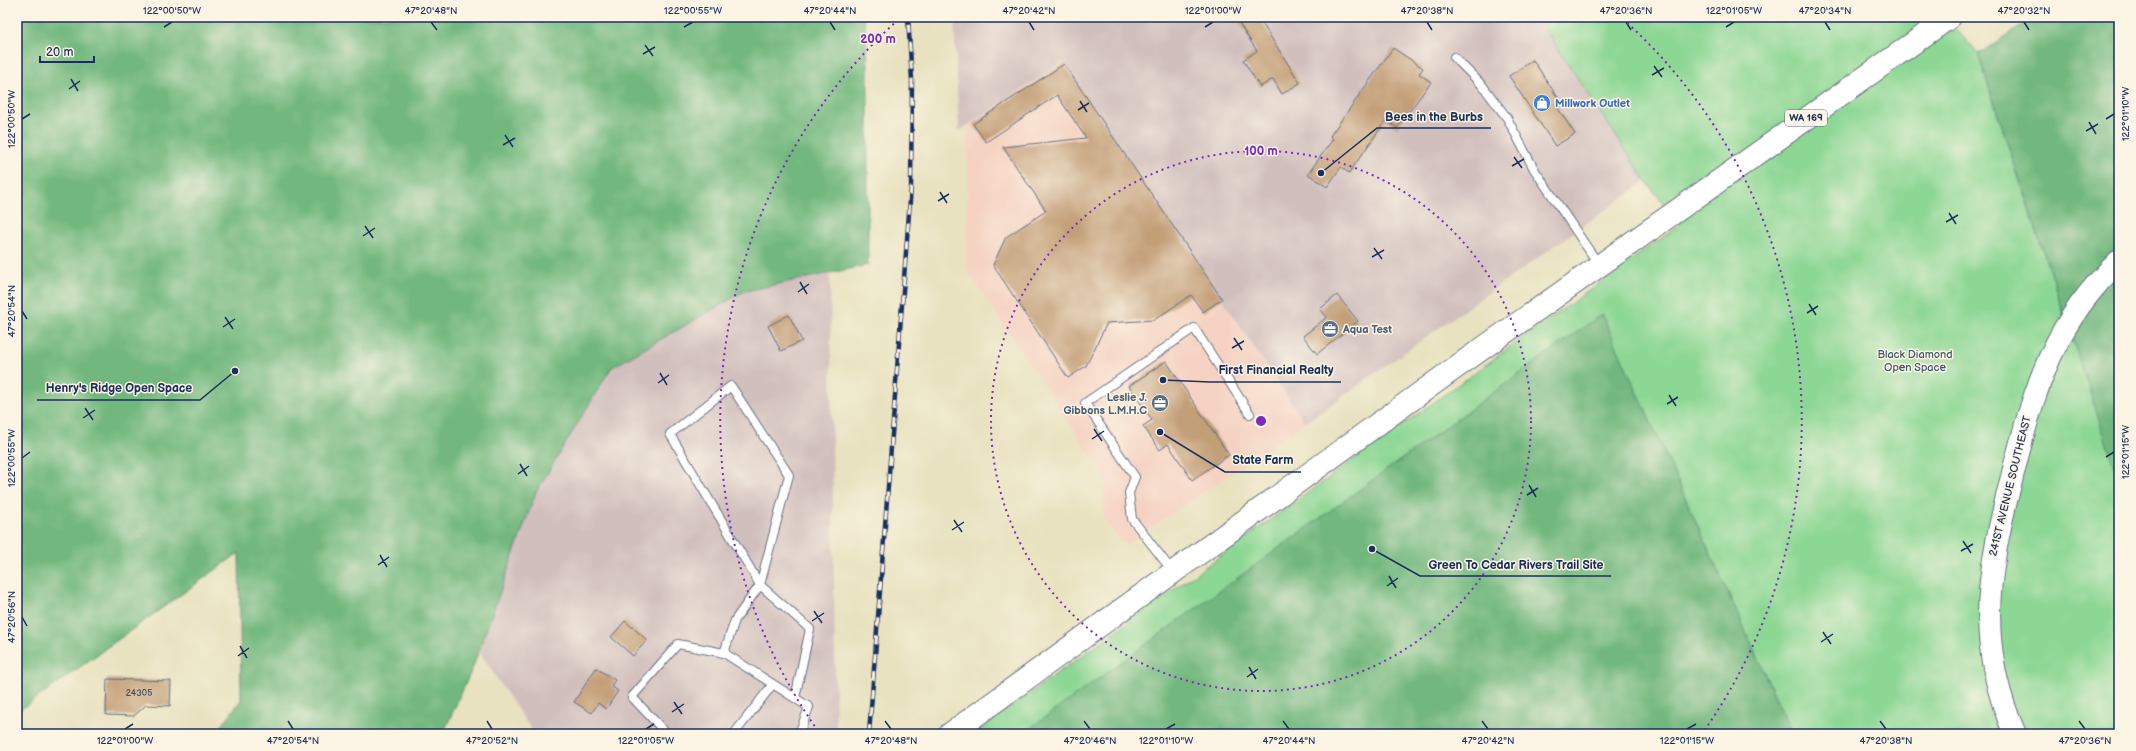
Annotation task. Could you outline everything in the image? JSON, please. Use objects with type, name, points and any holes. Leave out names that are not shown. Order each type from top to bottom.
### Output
[{"type":"main road","name":"WA 169","points":[[950,734],[1600,265],[1950,17]]},
{"type":"main road","name":"241ST AVENUE SOUTHEAST","points":[[2015,734],[2000,694],[1989,632],[1989,593],[1998,530],[2031,402],[2046,363],[2072,316],[2093,288],[2119,261]]},
{"type":"lane","points":[[1454,57],[1482,85],[1507,118],[1534,169],[1600,265]]},
{"type":"lane","points":[[1174,572],[1132,519],[1129,493],[1135,477],[1085,403],[1194,328],[1250,414]]},
{"type":"lane","points":[[724,653],[735,620],[760,585],[789,475],[731,386],[670,434],[760,585],[810,629],[795,698]]},
{"type":"lane","points":[[667,734],[632,697],[678,644],[724,653],[810,707],[799,734]]},
{"type":"lane","points":[[734,734],[773,684]]},
{"type":"shaded area","points":[[954,17],[1537,17],[1646,181],[1305,423],[1063,62],[959,131]]},
{"type":"shaded area","points":[[1063,62],[1305,423],[1125,546],[1103,519],[1105,476],[967,270],[968,125]]},
{"type":"shaded area","points":[[829,205],[836,734],[534,734],[363,477]]},
{"type":"green space","points":[[17,17],[864,17],[868,65],[868,265],[745,291],[611,368],[536,492],[473,667],[443,734],[215,734],[241,700],[239,553],[17,712]]},
{"type":"green space","name":"Black Diamond Open Space","points":[[1537,17],[1945,17],[1978,54],[2076,351],[2119,290],[2119,734],[1792,734],[1660,443],[1255,734],[973,734],[1680,225],[1646,181]]},
{"type":"green space","points":[[2036,17],[2119,17],[2119,480],[1978,54]]},
{"type":"green space","points":[[1602,314],[1792,734],[1022,734]]},
{"type":"building","points":[[1235,17],[1258,17],[1300,83],[1282,94],[1273,79],[1260,87],[1243,60],[1257,51]]},
{"type":"building","points":[[1393,48],[1423,68],[1419,74],[1431,82],[1397,128],[1386,120],[1349,173],[1341,167],[1327,187],[1308,174],[1333,139],[1330,136]]},
{"type":"building","name":"Millwork Outlet","points":[[1533,60],[1560,101],[1555,104],[1575,134],[1555,146],[1509,76]]},
{"type":"building","points":[[1064,64],[1222,299],[1203,312],[1191,295],[1154,320],[1107,323],[1086,366],[1068,378],[993,265],[1006,237],[1046,211],[1003,147],[1086,138],[1057,95],[986,142],[973,124]]},
{"type":"building","name":"Aqua Test","points":[[1337,295],[1358,321],[1317,354],[1303,336],[1327,317],[1320,309]]},
{"type":"building","points":[[789,315],[802,341],[781,351],[768,326]]},
{"type":"building","points":[[1166,361],[1229,455],[1192,480],[1168,444],[1160,450],[1143,426],[1152,420],[1129,386]]},
{"type":"building","points":[[625,621],[647,640],[633,656],[611,637]]},
{"type":"building","points":[[596,668],[615,680],[611,686],[618,691],[606,709],[598,703],[592,713],[574,702]]},
{"type":"building","points":[[107,679],[171,681],[170,706],[146,705],[134,716],[106,715]]},
{"type":"railway","points":[[869,734],[911,187],[912,80],[908,17]]},
{"type":"place","name":"Millwork Outlet","points":[[1542,103]]},
{"type":"place","name":"Bees in the Burbs","points":[[1321,173]]},
{"type":"place","name":"Aqua Test","points":[[1330,329]]},
{"type":"place","name":"Henry's Ridge Open Space","points":[[235,371]]},
{"type":"place","name":"First Financial Realty","points":[[1163,380]]},
{"type":"place","name":"Leslie J. Gibbons L.M.H.C","points":[[1160,403]]},
{"type":"place","name":"State Farm","points":[[1160,432]]},
{"type":"place","name":"Green To Cedar Rivers Trail Site","points":[[1372,549]]}]
